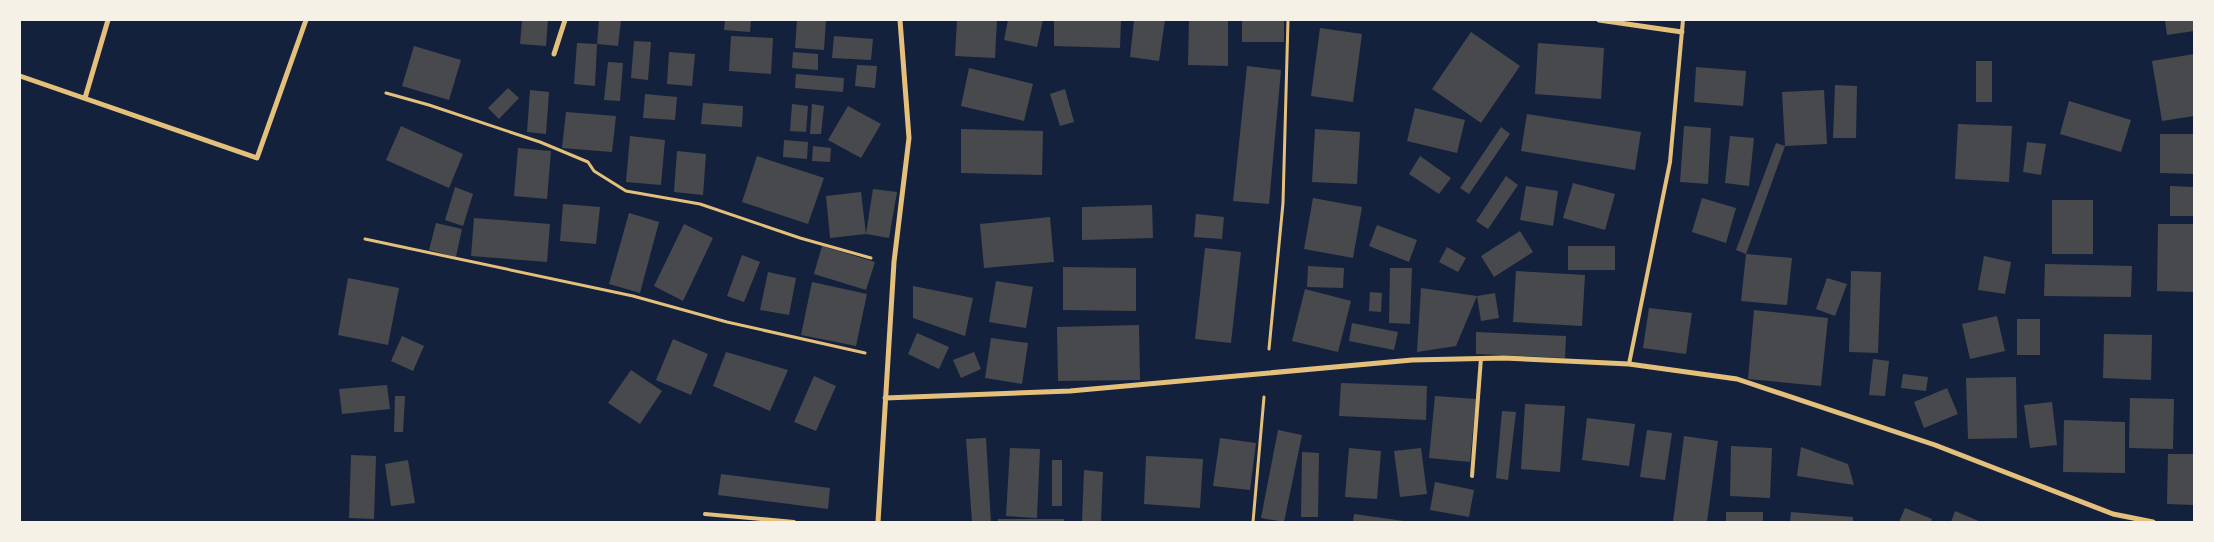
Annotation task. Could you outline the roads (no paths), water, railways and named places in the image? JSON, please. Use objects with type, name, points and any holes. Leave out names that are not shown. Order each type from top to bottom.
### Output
[{"type":"street","points":[[85,98],[108,20]]},
{"type":"street","points":[[20,76],[258,158],[306,20]]},
{"type":"street","points":[[554,54],[565,20]]},
{"type":"street","points":[[878,522],[894,262],[909,138],[900,20]]},
{"type":"street","points":[[1598,20],[1682,32]]},
{"type":"street","points":[[885,398],[1070,391],[1412,360],[1481,358],[1629,364],[1737,379],[1935,445],[2113,514],[2153,522]]},
{"type":"lane","points":[[1629,364],[1670,162],[1683,20]]},
{"type":"lane","points":[[1472,476],[1481,358]]},
{"type":"lane","points":[[705,514],[794,522]]}]
